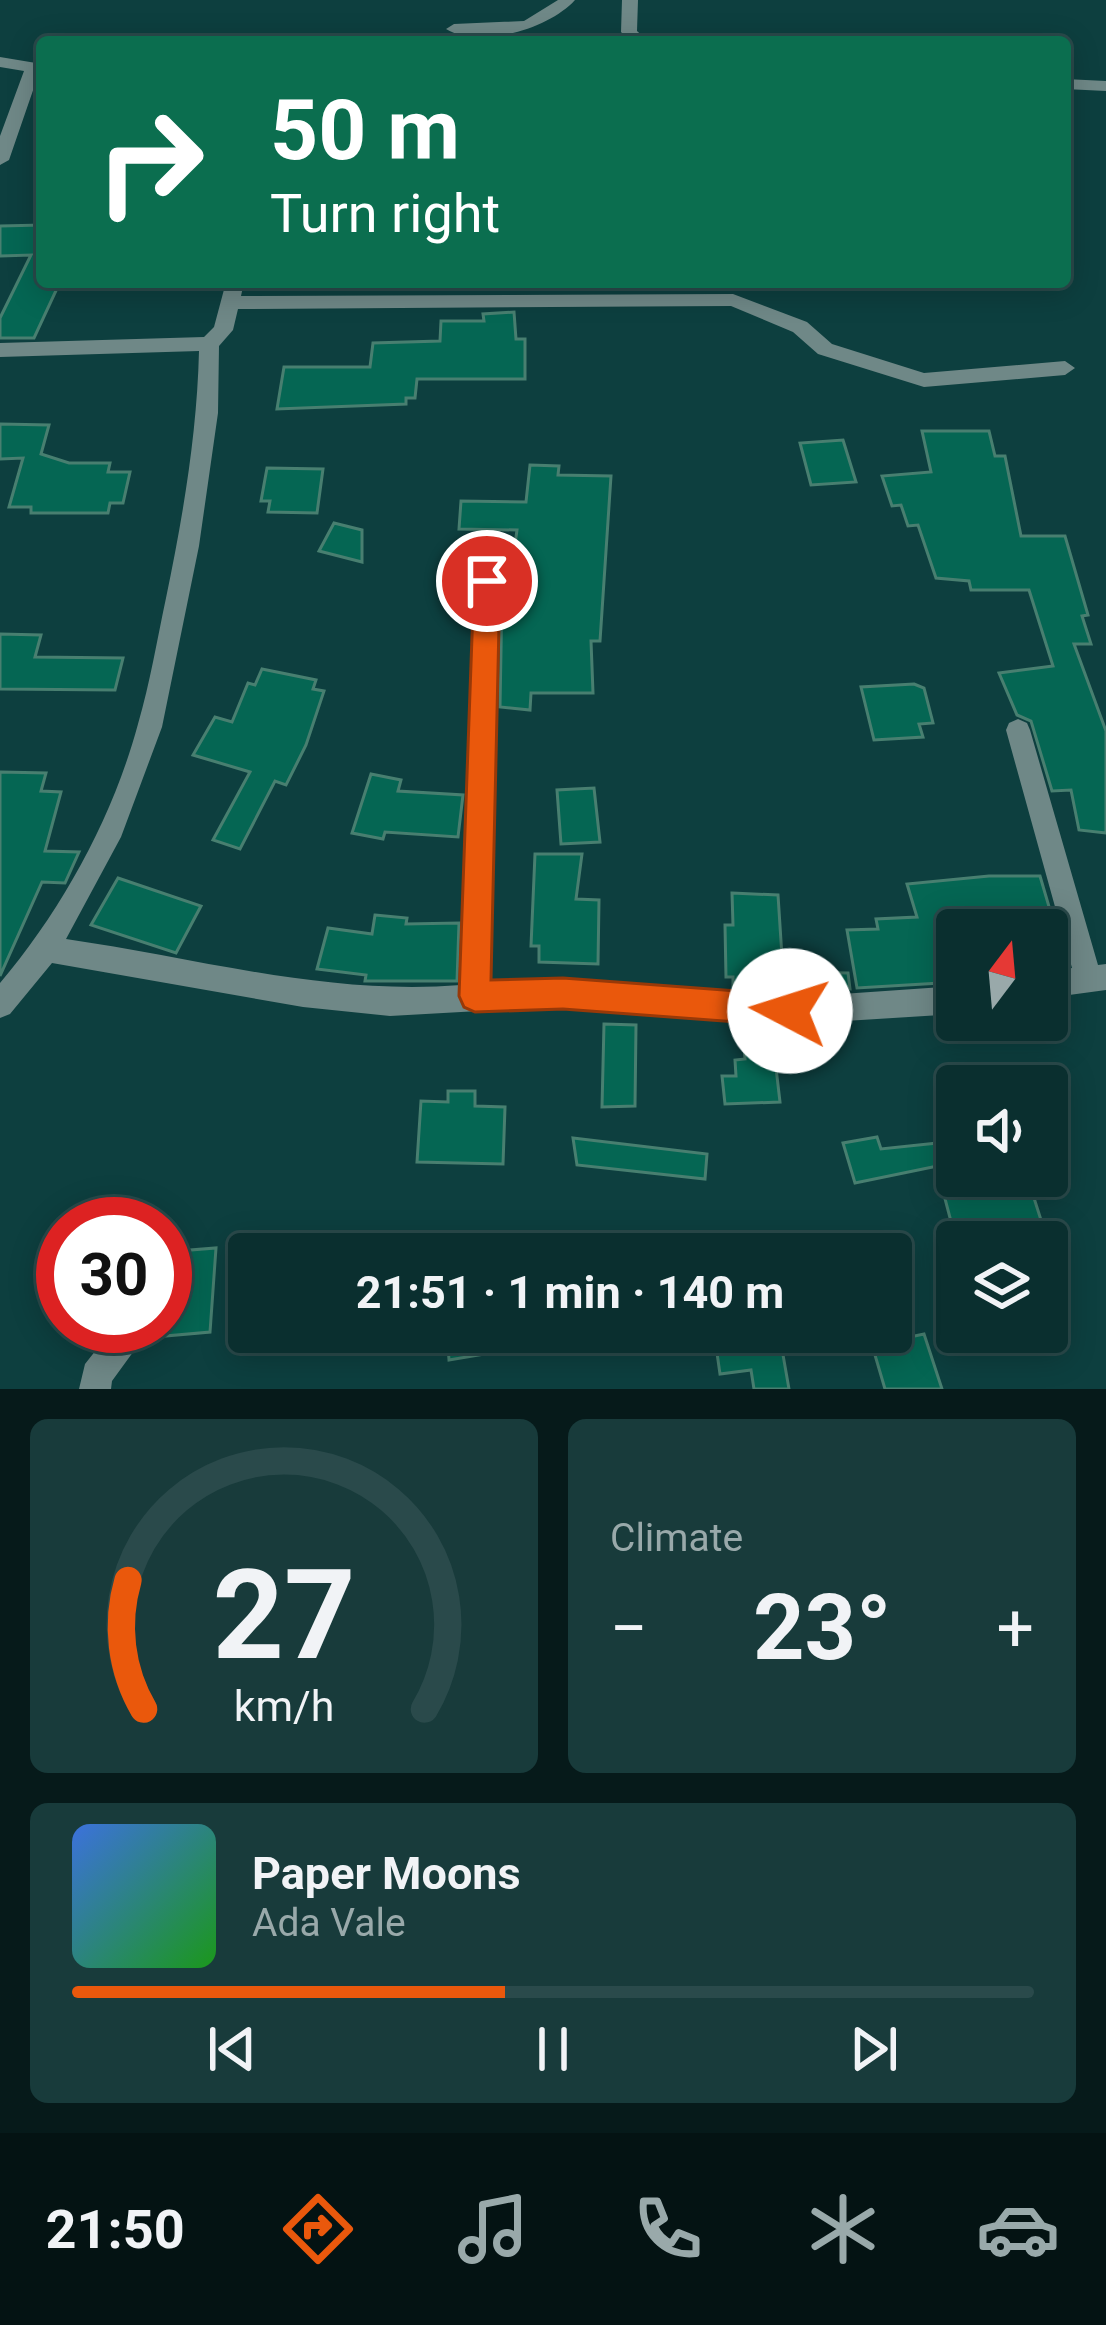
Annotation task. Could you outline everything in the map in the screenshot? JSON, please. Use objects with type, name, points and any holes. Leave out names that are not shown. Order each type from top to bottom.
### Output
[{"type":"street","points":[[454,29],[508,31],[534,25],[567,0]]},
{"type":"street","points":[[630,0],[629,32],[634,36]]},
{"type":"street","points":[[0,62],[36,68]]},
{"type":"street","points":[[0,160],[9,106],[36,69]]},
{"type":"street","points":[[1071,84],[1106,86]]},
{"type":"street","points":[[0,350],[209,344],[224,330],[233,292],[733,300],[800,327],[825,349],[924,380],[1065,368]]},
{"type":"street","points":[[0,1004],[46,949],[108,837],[150,727],[188,546],[208,413],[209,344]]},
{"type":"street","points":[[475,996],[487,581]]},
{"type":"street","points":[[1018,730],[1097,978]]},
{"type":"street","points":[[46,949],[130,960],[210,981],[394,1002],[563,993],[790,1011],[936,1003]]},
{"type":"street","points":[[95,1389],[96,1375],[114,1353]]},
{"type":"building","points":[[36,225],[36,288],[57,288],[34,338],[0,338],[0,318],[31,255],[0,256],[0,226]]},
{"type":"building","points":[[514,312],[516,339],[525,339],[525,379],[417,379],[415,398],[406,398],[406,404],[277,409],[284,367],[370,367],[373,343],[440,341],[441,321],[484,321],[483,314]]},
{"type":"building","points":[[0,424],[49,425],[41,454],[69,463],[110,463],[108,472],[130,472],[123,503],[110,503],[108,513],[31,513],[31,507],[9,507],[23,458],[0,459]]},
{"type":"building","points":[[922,431],[989,431],[995,456],[1005,456],[1021,536],[1065,536],[1088,615],[1082,616],[1091,644],[1074,644],[1106,731],[1106,833],[1079,830],[1071,790],[1052,791],[1031,721],[1017,715],[999,673],[1053,666],[1029,590],[971,590],[969,581],[936,578],[918,525],[908,526],[901,505],[892,506],[882,476],[931,472]]},
{"type":"building","points":[[843,440],[856,482],[811,485],[800,443]]},
{"type":"building","points":[[530,465],[559,466],[558,475],[611,476],[600,641],[591,641],[593,693],[531,693],[530,710],[500,707],[502,594],[508,595],[517,530],[459,529],[461,501],[526,502]]},
{"type":"building","points":[[267,468],[323,469],[317,513],[268,512],[270,501],[261,501]]},
{"type":"building","points":[[334,523],[362,530],[362,562],[319,551]]},
{"type":"building","points":[[0,634],[41,635],[35,657],[123,658],[115,690],[0,689]]},
{"type":"building","points":[[262,669],[316,680],[313,689],[324,691],[286,785],[275,781],[240,849],[213,840],[250,772],[193,755],[215,717],[232,722],[248,683],[255,685]]},
{"type":"building","points":[[914,684],[924,688],[933,723],[919,724],[923,737],[874,740],[861,687]]},
{"type":"building","points":[[0,772],[46,773],[41,791],[61,792],[45,851],[79,852],[65,883],[42,882],[0,976]]},
{"type":"building","points":[[371,774],[401,780],[398,791],[463,795],[458,837],[385,832],[383,839],[352,833]]},
{"type":"building","points":[[594,788],[600,842],[561,844],[557,790]]},
{"type":"building","points":[[535,854],[582,854],[576,899],[599,900],[598,964],[539,962],[539,946],[531,946]]},
{"type":"building","points":[[1040,876],[1050,909],[936,909],[936,983],[857,988],[847,930],[878,929],[876,919],[917,917],[907,884]]},
{"type":"building","points":[[118,878],[201,906],[176,953],[91,925]]},
{"type":"building","points":[[732,893],[778,895],[783,972],[848,973],[850,989],[733,986],[733,977],[726,977],[725,925],[733,925]]},
{"type":"building","points":[[375,915],[407,918],[406,924],[459,923],[457,981],[365,981],[366,975],[317,969],[328,928],[372,934]]},
{"type":"building","points":[[742,1023],[771,1025],[780,1102],[725,1104],[722,1076],[736,1076],[735,1060],[745,1059]]},
{"type":"building","points":[[604,1024],[636,1025],[635,1106],[602,1107]]},
{"type":"building","points":[[448,1091],[475,1091],[475,1106],[505,1107],[503,1164],[417,1162],[421,1101],[448,1102]]},
{"type":"building","points":[[877,1137],[881,1149],[936,1143],[936,1166],[855,1183],[843,1143]]},
{"type":"building","points":[[573,1138],[707,1154],[705,1179],[577,1165]]},
{"type":"building","points":[[945,1197],[1034,1197],[1041,1221],[951,1221]]},
{"type":"building","points":[[216,1248],[210,1332],[192,1334],[192,1250]]},
{"type":"building","points":[[924,1334],[942,1389],[885,1389],[874,1353],[912,1353],[912,1337]]},
{"type":"building","points":[[448,1353],[491,1353],[449,1360]]},
{"type":"building","points":[[717,1353],[783,1353],[789,1389],[754,1389],[751,1370],[720,1374]]},
{"type":"route","points":[[487,581],[475,996],[563,993],[790,1011]]}]
